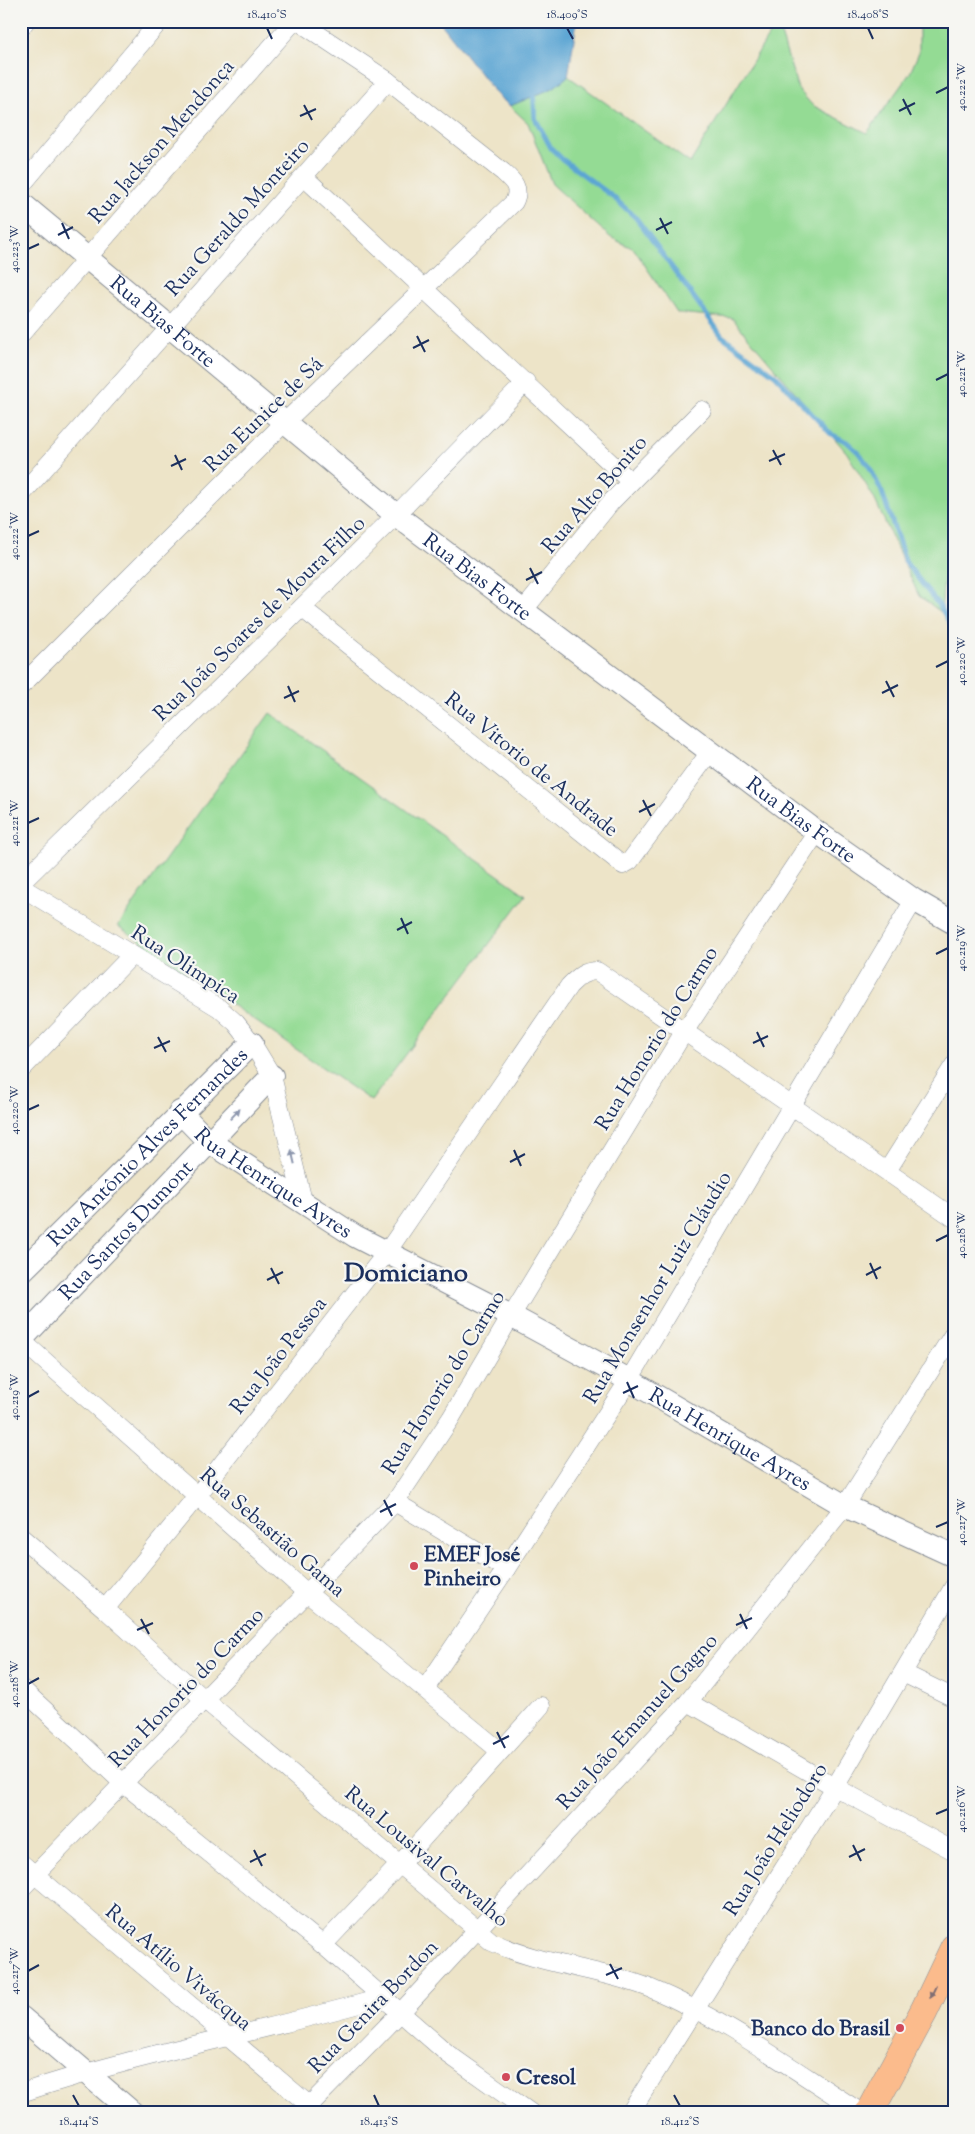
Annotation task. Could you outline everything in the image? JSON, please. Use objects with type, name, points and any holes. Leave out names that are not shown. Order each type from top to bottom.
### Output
[{"type":"main road","points":[[869,2113],[924,2010],[954,1948]]},
{"type":"street","points":[[21,27],[26,21]]},
{"type":"street","points":[[21,186],[160,21]]},
{"type":"street","points":[[296,21],[388,81]]},
{"type":"street","name":"Rua Jackson Mendonça","points":[[21,334],[296,21]]},
{"type":"street","name":"Rua Eunice de Sá","points":[[21,686],[285,422],[514,202],[517,195],[517,186],[503,172],[388,81]]},
{"type":"street","name":"Rua Geraldo Monteiro","points":[[21,495],[388,81]]},
{"type":"street","points":[[304,177],[630,481]]},
{"type":"street","name":"Rua Bias Forte","points":[[21,202],[396,515],[817,832],[914,900],[954,923]]},
{"type":"street","name":"Rua João Soares de Moura Filho","points":[[21,883],[396,515],[526,382]]},
{"type":"street","name":"Rua Alto Bonito","points":[[523,611],[611,502],[702,410]]},
{"type":"street","name":"Rua Vitorio de Andrade","points":[[302,608],[622,865],[630,860],[710,752]]},
{"type":"street","name":"Rua Honorio do Carmo","points":[[21,1889],[395,1502],[451,1418],[684,1032],[817,832]]},
{"type":"street","name":"Rua Olimpica","points":[[21,887],[219,1008],[236,1023],[252,1043],[272,1076],[304,1205]]},
{"type":"street","name":"Rua Monsenhor Luiz Cláudio","points":[[425,1689],[506,1570],[629,1380],[914,900]]},
{"type":"street","points":[[21,1070],[132,955]]},
{"type":"street","name":"Rua João Pessoa","points":[[105,1609],[197,1496],[386,1252],[569,986],[580,975],[588,971],[597,972],[684,1032]]},
{"type":"street","points":[[684,1032],[954,1218]]},
{"type":"street","name":"Rua Antônio Alves Fernandes","points":[[21,1272],[180,1112],[252,1043]]},
{"type":"street","points":[[887,1171],[954,1065]]},
{"type":"street","name":"Rua Santos Dumont","points":[[21,1340],[208,1141],[272,1076]]},
{"type":"street","name":"Rua Henrique Ayres","points":[[180,1112],[208,1141],[304,1205],[355,1236],[511,1316],[629,1380],[845,1506],[954,1556]]},
{"type":"street","name":"Rua João Emanuel Gagno","points":[[476,1930],[688,1702],[845,1506],[954,1333]]},
{"type":"street","name":"Rua Sebastião Gama","points":[[21,1340],[307,1593],[500,1751]]},
{"type":"street","points":[[395,1502],[506,1570]]},
{"type":"street","name":"Rua Lousival Carvalho","points":[[21,1537],[105,1609],[205,1700],[492,1942],[509,1950],[623,1978],[696,2009],[862,2113]]},
{"type":"street","name":"Rua João Heliodoro","points":[[630,2113],[835,1787],[954,1586]]},
{"type":"street","points":[[903,1673],[954,1698]]},
{"type":"street","points":[[21,1688],[124,1784],[323,1945],[448,2054],[526,2111]]},
{"type":"street","points":[[688,1702],[835,1787],[954,1851]]},
{"type":"street","points":[[323,1945],[400,1864],[541,1706]]},
{"type":"street","name":"Rua Atílio Vivácqua","points":[[21,1862],[228,2038],[304,2111]]},
{"type":"street","name":"Rua Genira Bordon","points":[[304,2111],[476,1930]]},
{"type":"street","points":[[21,2093],[84,2072],[268,2029],[384,1997]]},
{"type":"street","points":[[21,2017],[133,2113]]},
{"type":"green space","points":[[919,21],[954,21],[954,462],[941,612],[919,596],[874,498],[847,453],[732,318],[677,313],[634,249],[610,237],[552,184],[528,123],[510,106],[553,88],[568,76],[690,163],[777,22],[798,89],[812,105],[867,133],[910,73],[919,52]]},
{"type":"green space","points":[[270,713],[526,895],[371,1101],[118,926]]},
{"type":"water","points":[[439,21],[577,21],[568,76],[553,88],[510,106],[498,96]]},
{"type":"waterway","points":[[533,89],[535,118],[551,148],[562,159],[612,196],[636,218],[722,336],[775,375],[831,434],[847,442],[869,466],[882,492],[906,563],[941,608],[954,630]]},
{"type":"place","name":"EMEF José Pinheiro","points":[[414,1566]]},
{"type":"place","name":"Banco do Brasil","points":[[900,2028]]},
{"type":"place","name":"Cresol","points":[[506,2077]]},
{"type":"district","name":"Domiciano","points":[[406,1272]]}]
